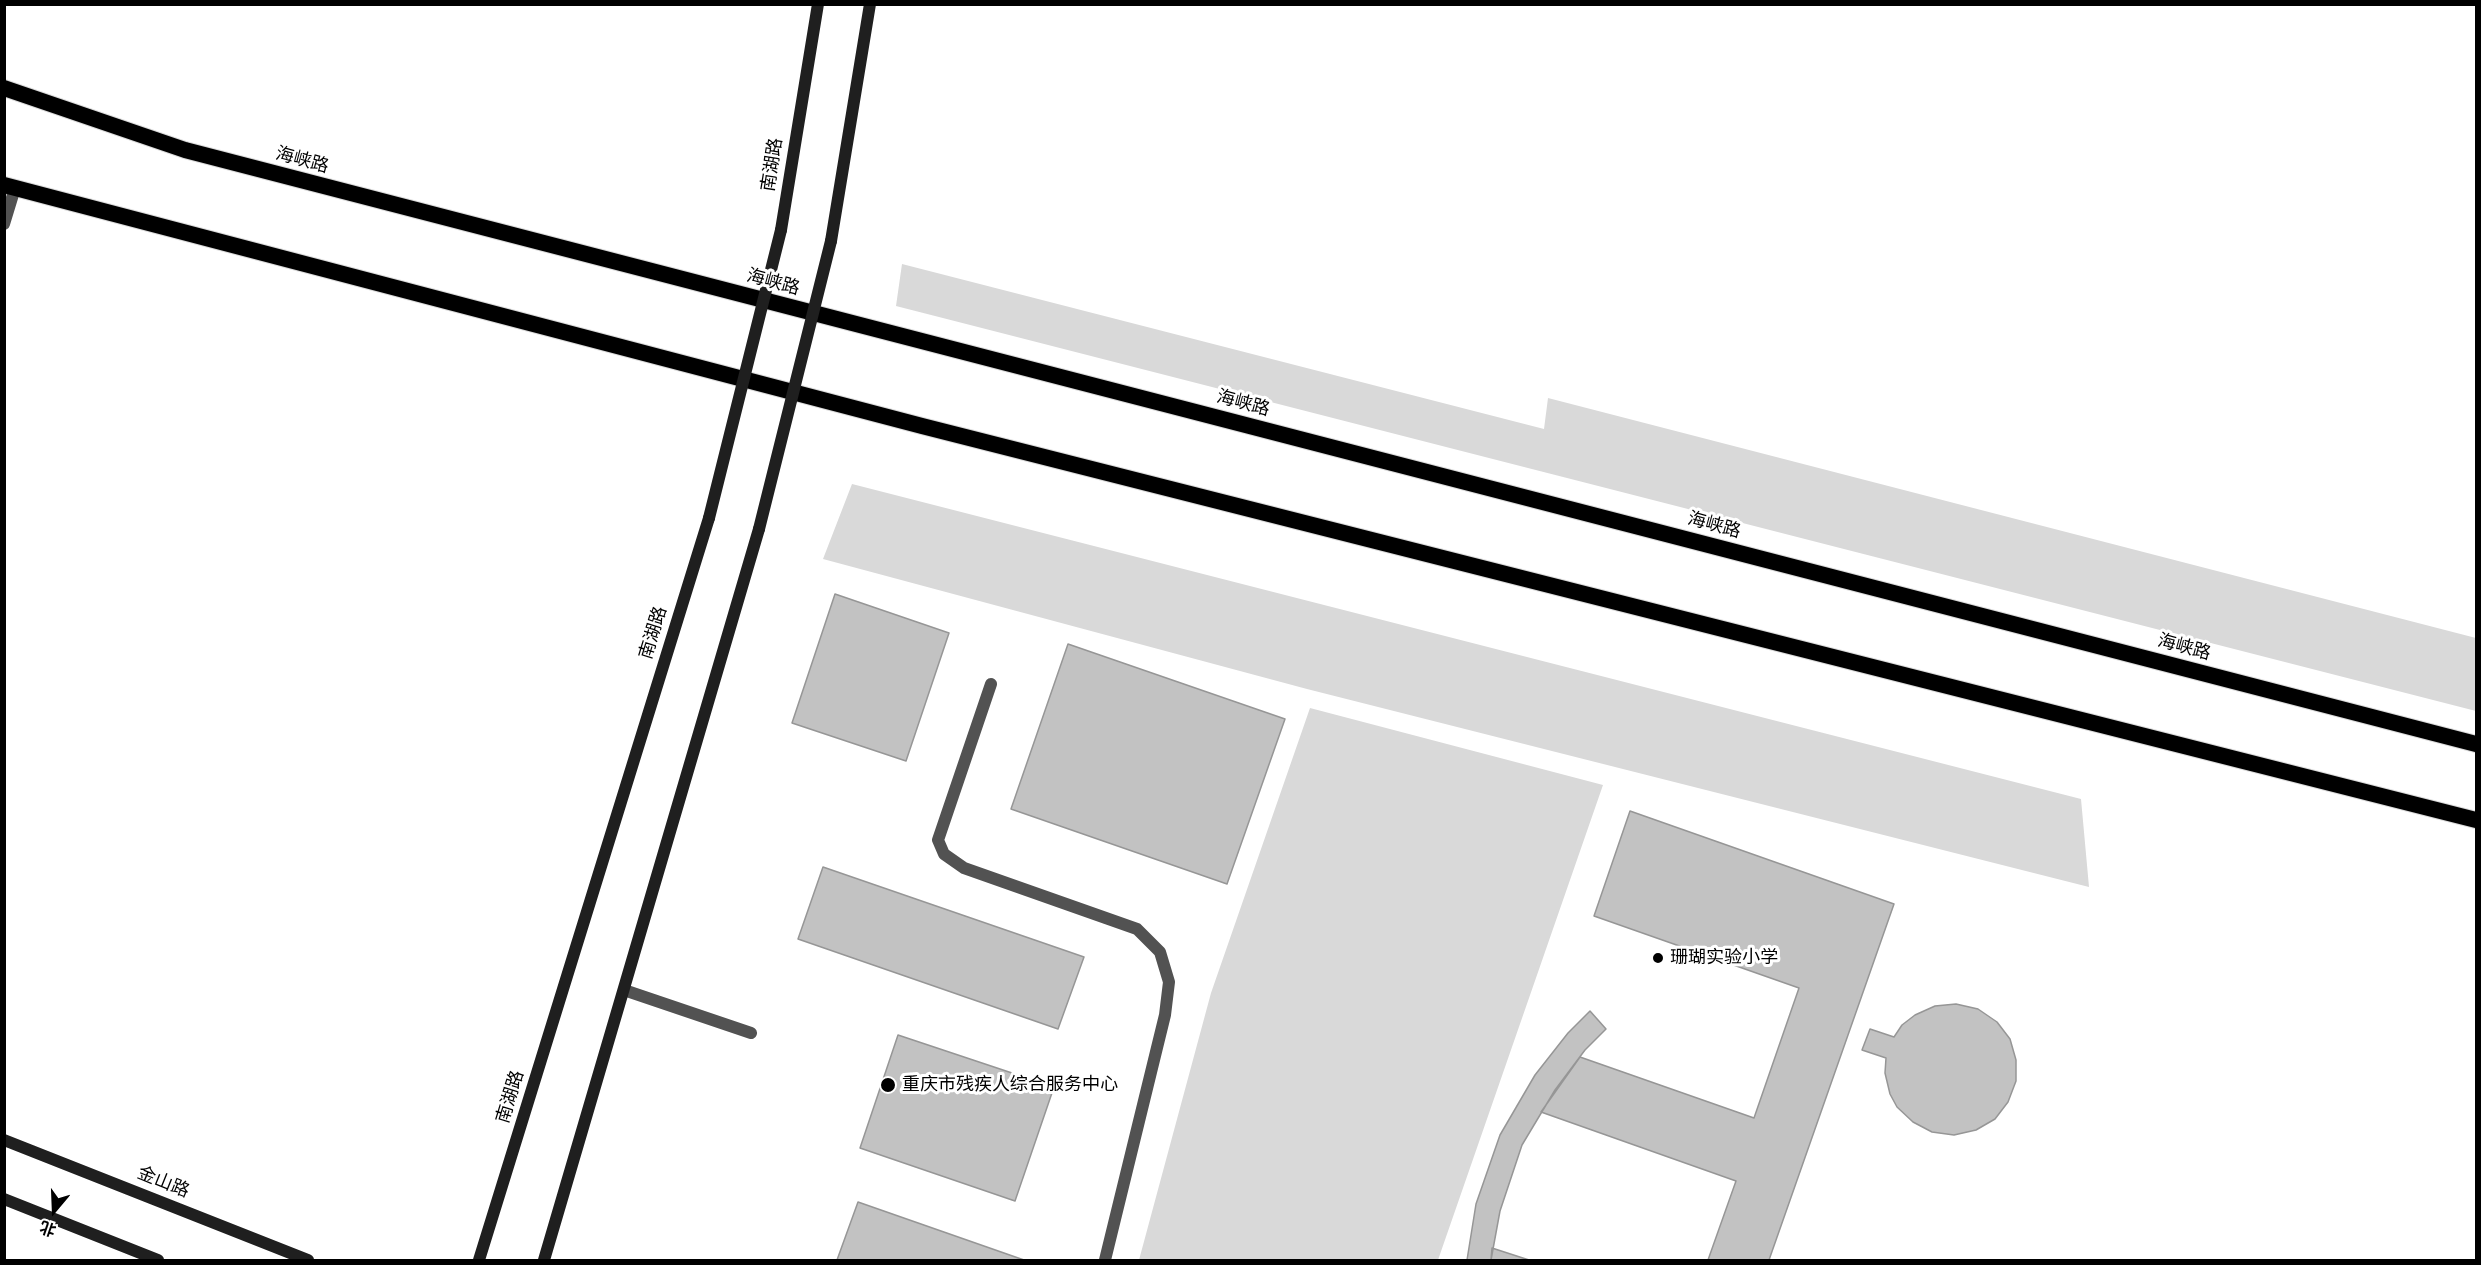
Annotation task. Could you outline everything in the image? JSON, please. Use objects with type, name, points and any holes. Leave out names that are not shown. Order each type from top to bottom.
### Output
[{"type":"highway","name":"海峡路","points":[[4,88],[185,150],[2476,744]]},
{"type":"highway","points":[[10,186],[922,426],[2476,820]]},
{"type":"main road","name":"南湖路","points":[[479,1260],[709,518],[781,230],[818,4]]},
{"type":"main road","points":[[544,1260],[759,529],[831,241],[870,4]]},
{"type":"main road","name":"金山路","points":[[4,1140],[308,1260]]},
{"type":"main road","points":[[4,1199],[158,1260]]},
{"type":"street","points":[[4,224],[10,186]]},
{"type":"street","points":[[991,684],[938,840],[944,854],[964,868],[1137,929],[1160,952],[1169,982],[1165,1015],[1105,1260]]},
{"type":"street","points":[[624,990],[751,1033]]},
{"type":"shaded area","points":[[902,264],[1544,429],[1548,398],[2476,638],[2476,711],[896,306]]},
{"type":"shaded area","points":[[852,484],[2081,799],[2089,887],[1307,689],[823,559]]},
{"type":"shaded area","points":[[1310,708],[1603,785],[1438,1260],[1139,1260],[1211,993]]},
{"type":"building","points":[[835,594],[949,633],[906,761],[792,723]]},
{"type":"building","points":[[1068,644],[1285,719],[1227,884],[1011,809]]},
{"type":"building","points":[[1630,811],[1894,904],[1769,1260],[1708,1260],[1736,1181],[1541,1112],[1580,1057],[1754,1118],[1799,988],[1594,916]]},
{"type":"building","points":[[823,867],[1084,957],[1058,1029],[798,939]]},
{"type":"building","points":[[1956,1004],[1978,1009],[1997,1022],[2010,1039],[2016,1060],[2016,1081],[2008,1102],[1995,1119],[1976,1130],[1954,1135],[1932,1132],[1913,1122],[1897,1107],[1890,1094],[1885,1073],[1886,1058],[1862,1050],[1870,1029],[1894,1037],[1902,1025],[1915,1015],[1935,1006]]},
{"type":"building","points":[[1590,1011],[1606,1029],[1585,1050],[1555,1090],[1522,1145],[1500,1211],[1491,1260],[1467,1260],[1476,1204],[1500,1135],[1535,1075],[1568,1033]]},
{"type":"building","points":[[898,1035],[1054,1087],[1015,1201],[860,1148]]},
{"type":"building","points":[[858,1202],[1024,1260],[837,1260]]},
{"type":"building","points":[[1492,1248],[1529,1260],[1491,1260]]},
{"type":"place","name":"珊瑚实验小学","points":[[1658,958]]},
{"type":"place","name":"重庆市残疾人综合服务中心","points":[[888,1085]]}]
